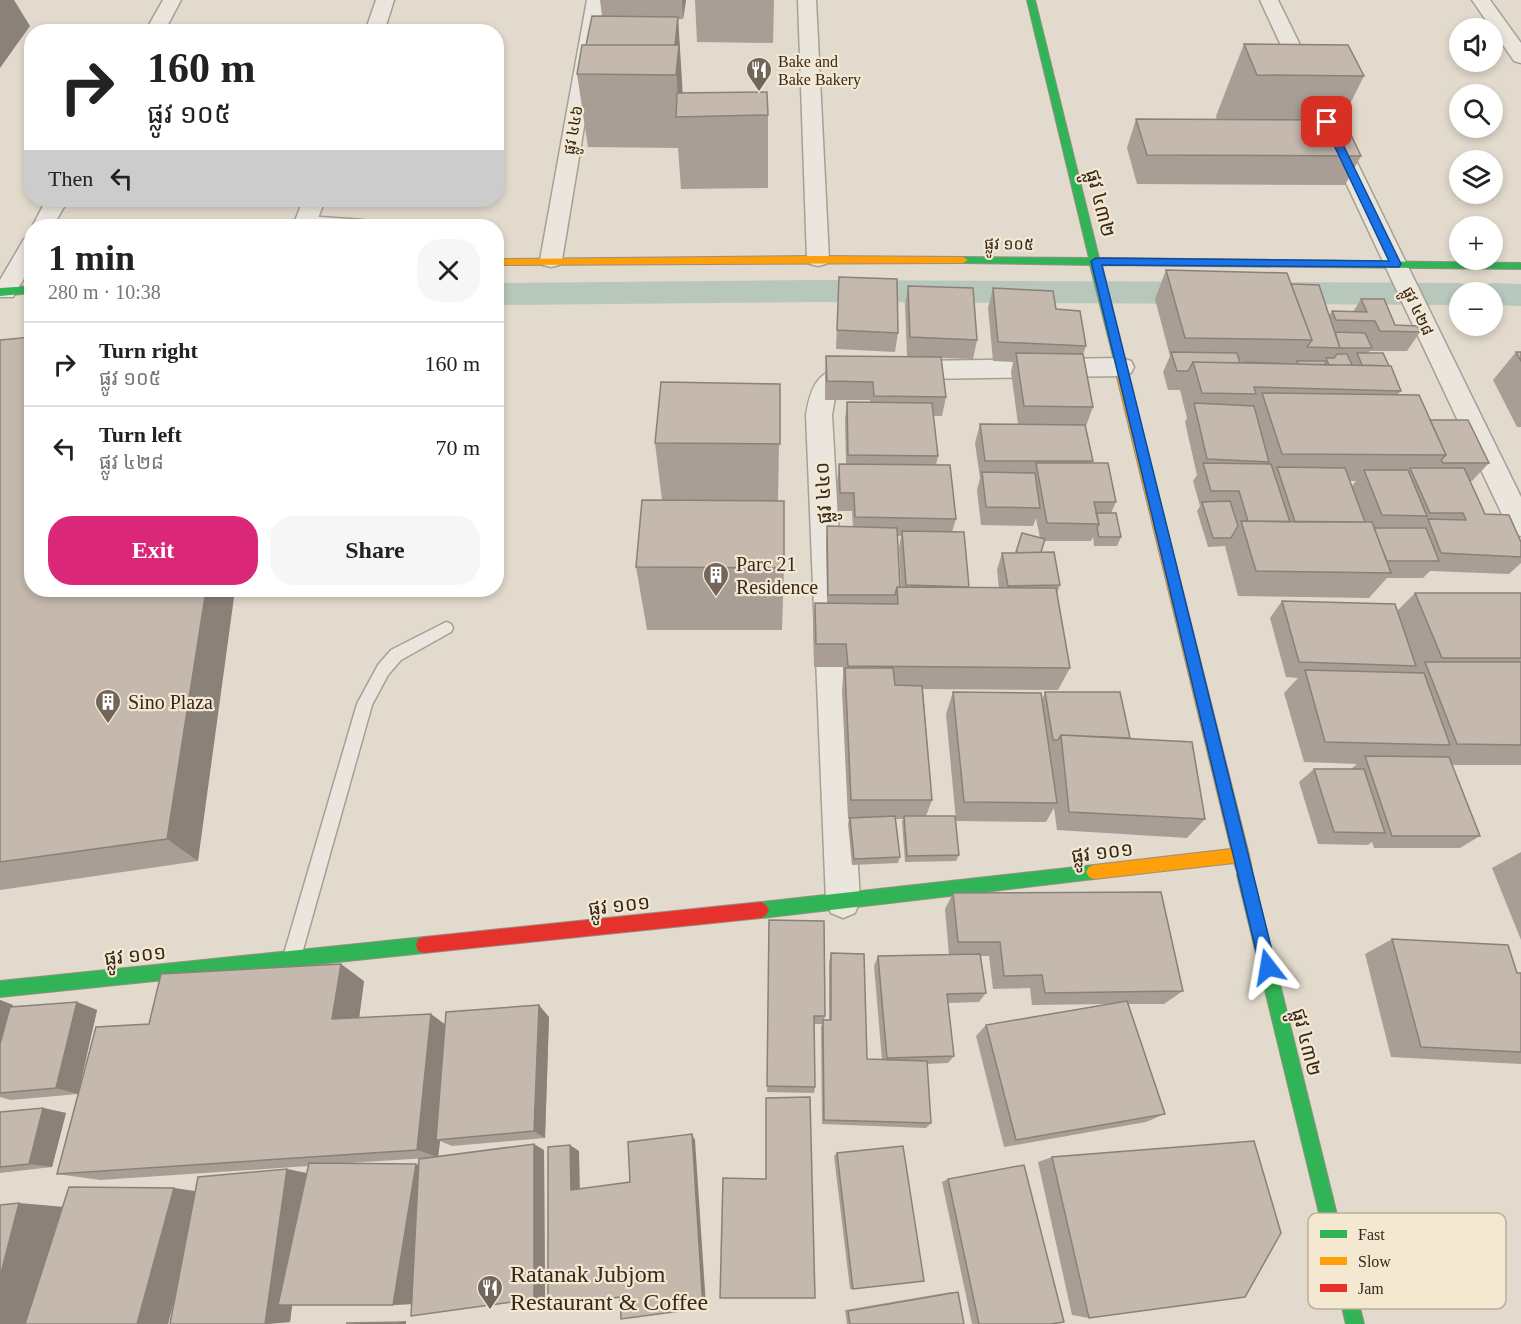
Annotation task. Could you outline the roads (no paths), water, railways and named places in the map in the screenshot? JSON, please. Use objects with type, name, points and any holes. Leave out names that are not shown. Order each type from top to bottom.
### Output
[{"type":"street","points":[[158,24],[172,0]]},
{"type":"street","points":[[377,24],[385,0]]},
{"type":"street","name":"ផ្លូវ ៤៤៦","points":[[551,260],[596,0]]},
{"type":"street","points":[[807,0],[818,259]]},
{"type":"street","name":"ផ្លូវ ៤៣២","points":[[1031,0],[1328,1213]]},
{"type":"street","points":[[1269,0],[1314,95]]},
{"type":"street","points":[[1481,0],[1521,57]]},
{"type":"street","name":"ផ្លូវ ៤២៨","points":[[1324,116],[1521,525]]},
{"type":"street","points":[[2,292],[24,257]]},
{"type":"street","name":"ផ្លូវ ១០៥","points":[[504,262],[818,259],[1096,261],[1400,273],[1521,266]]},
{"type":"street","points":[[2,292],[24,290]]},
{"type":"street","name":"ផ្លូវ ៤៤០","points":[[843,902],[819,415],[822,391],[835,376],[854,371],[1122,367]]},
{"type":"street","name":"ផ្លូវ ១០១","points":[[0,989],[843,902],[1241,855]]},
{"type":"street","name":"ផ្លូវ ៤៣២","points":[[1351,1309],[1355,1324]]},
{"type":"lane","points":[[291,958],[365,704],[383,670],[396,655],[446,628]]},
{"type":"waterway","points":[[504,294],[819,291],[1449,294]]},
{"type":"waterway","points":[[1503,294],[1521,295]]},
{"type":"place","name":"Bake and Bake Bakery","points":[[759,93]]},
{"type":"place","name":"Parc 21 Residence","points":[[716,598]]},
{"type":"place","name":"Sino Plaza","points":[[108,725]]},
{"type":"place","name":"Ratanak Jubjom Restaurant & Coffee","points":[[490,1311]]}]
